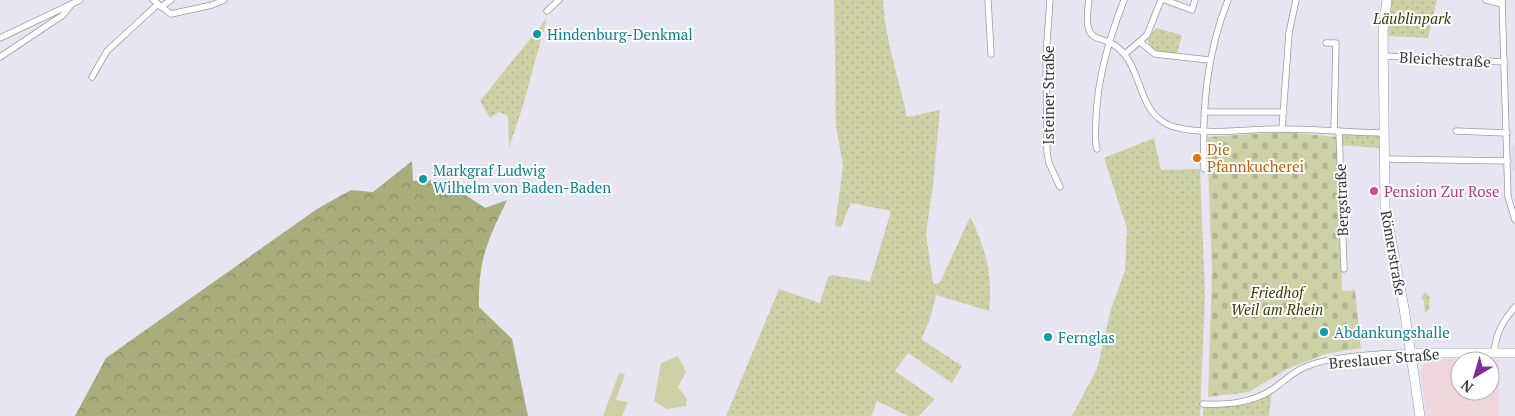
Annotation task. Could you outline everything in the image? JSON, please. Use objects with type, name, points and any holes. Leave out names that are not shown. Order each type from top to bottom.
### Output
[{"type":"street","points":[[0,38],[80,0]]},
{"type":"street","points":[[92,77],[106,52],[158,4],[171,0]]},
{"type":"street","points":[[158,4],[171,14],[202,3],[212,6],[224,0]]},
{"type":"street","points":[[547,11],[559,0]]},
{"type":"street","points":[[988,0],[991,54]]},
{"type":"street","name":"Isteiner Straße","points":[[1050,0],[1046,56],[1048,153],[1049,164],[1060,187]]},
{"type":"street","points":[[1089,0],[1086,25],[1088,31],[1092,36],[1125,54],[1152,112],[1167,124],[1177,128],[1202,130],[1282,129],[1384,133]]},
{"type":"street","points":[[1097,149],[1095,143],[1101,70],[1124,0]]},
{"type":"street","points":[[1125,54],[1140,42],[1152,26],[1161,0]]},
{"type":"street","points":[[1165,0],[1192,10],[1195,0]]},
{"type":"street","points":[[1204,169],[1202,130],[1209,60],[1228,0]]},
{"type":"street","points":[[1282,129],[1289,33],[1296,0]]},
{"type":"street","name":"Römerstraße","points":[[1386,0],[1383,31],[1385,207],[1411,353],[1420,416]]},
{"type":"street","points":[[1486,0],[1502,2],[1508,135],[1508,198],[1515,220]]},
{"type":"street","points":[[0,56],[63,15],[71,4]]},
{"type":"street","points":[[1140,42],[1155,54],[1209,60]]},
{"type":"street","name":"Bergstraße","points":[[1326,42],[1336,43],[1336,131],[1344,270]]},
{"type":"street","name":"Bleichestraße","points":[[1384,56],[1505,62]]},
{"type":"street","points":[[1204,112],[1284,112]]},
{"type":"street","points":[[1456,131],[1508,135],[1515,138]]},
{"type":"street","points":[[1385,159],[1508,160]]},
{"type":"street","points":[[1494,351],[1495,336],[1515,307]]},
{"type":"street","name":"Breslauer Straße","points":[[1203,404],[1252,400],[1272,390],[1304,367],[1314,364],[1361,357],[1411,353],[1450,353]]},
{"type":"street","name":"Breslauer Straße","points":[[1500,353],[1515,353]]},
{"type":"shaded area","points":[[1515,143],[1515,172],[1512,170],[1511,148]]},
{"type":"shaded area","points":[[1433,359],[1450,359],[1450,401],[1499,401],[1499,416],[1426,416],[1421,373],[1424,365]]},
{"type":"green space","points":[[834,0],[883,0],[889,44],[907,117],[940,110],[926,234],[933,283],[938,284],[941,280],[970,217],[976,228],[987,262],[990,286],[989,311],[936,295],[929,322],[921,339],[962,366],[952,383],[908,353],[895,371],[935,399],[919,416],[908,416],[877,401],[871,416],[726,416],[779,289],[820,303],[828,277],[832,275],[870,281],[891,211],[851,203],[841,227],[835,226],[843,166],[836,126]]},
{"type":"green space","name":"Läublinpark","points":[[1391,0],[1437,0],[1428,38],[1388,36]]},
{"type":"green space","points":[[547,18],[522,109],[509,148],[508,116],[499,112],[490,118],[480,101]]},
{"type":"green space","points":[[1156,28],[1182,35],[1177,54],[1159,52],[1152,48],[1147,39]]},
{"type":"green space","points":[[1339,131],[1380,133],[1379,148],[1339,145]]},
{"type":"green space","name":"Friedhof Weil am Rhein","points":[[1284,132],[1337,137],[1342,291],[1355,290],[1361,348],[1325,354],[1287,369],[1249,392],[1208,397],[1212,272],[1207,137]]},
{"type":"green space","points":[[1154,138],[1161,170],[1200,169],[1205,295],[1200,416],[1072,416],[1097,369],[1111,309],[1125,270],[1127,228],[1104,158]]},
{"type":"green space","points":[[412,161],[413,181],[443,180],[485,208],[507,200],[485,252],[480,276],[479,307],[512,339],[528,416],[75,416],[106,358],[317,209],[351,190],[373,192]]},
{"type":"green space","points":[[1425,292],[1430,297],[1429,309],[1425,313],[1424,301],[1421,298]]},
{"type":"green space","points":[[678,356],[686,372],[678,387],[687,399],[686,406],[667,409],[654,401],[661,363]]},
{"type":"green space","points":[[619,373],[625,374],[616,400],[628,402],[622,416],[603,416]]},
{"type":"green space","points":[[1272,390],[1269,416],[1203,416],[1203,404],[1244,402]]},
{"type":"place","name":"Hindenburg-Denkmal","points":[[537,34]]},
{"type":"place","name":"Die Pfannkucherei","points":[[1197,158]]},
{"type":"place","name":"Markgraf Ludwig Wilhelm von Baden-Baden","points":[[423,179]]},
{"type":"place","name":"Pension Zur Rose","points":[[1374,191]]},
{"type":"place","name":"Abdankungshalle","points":[[1324,332]]},
{"type":"place","name":"Fernglas","points":[[1048,337]]}]
